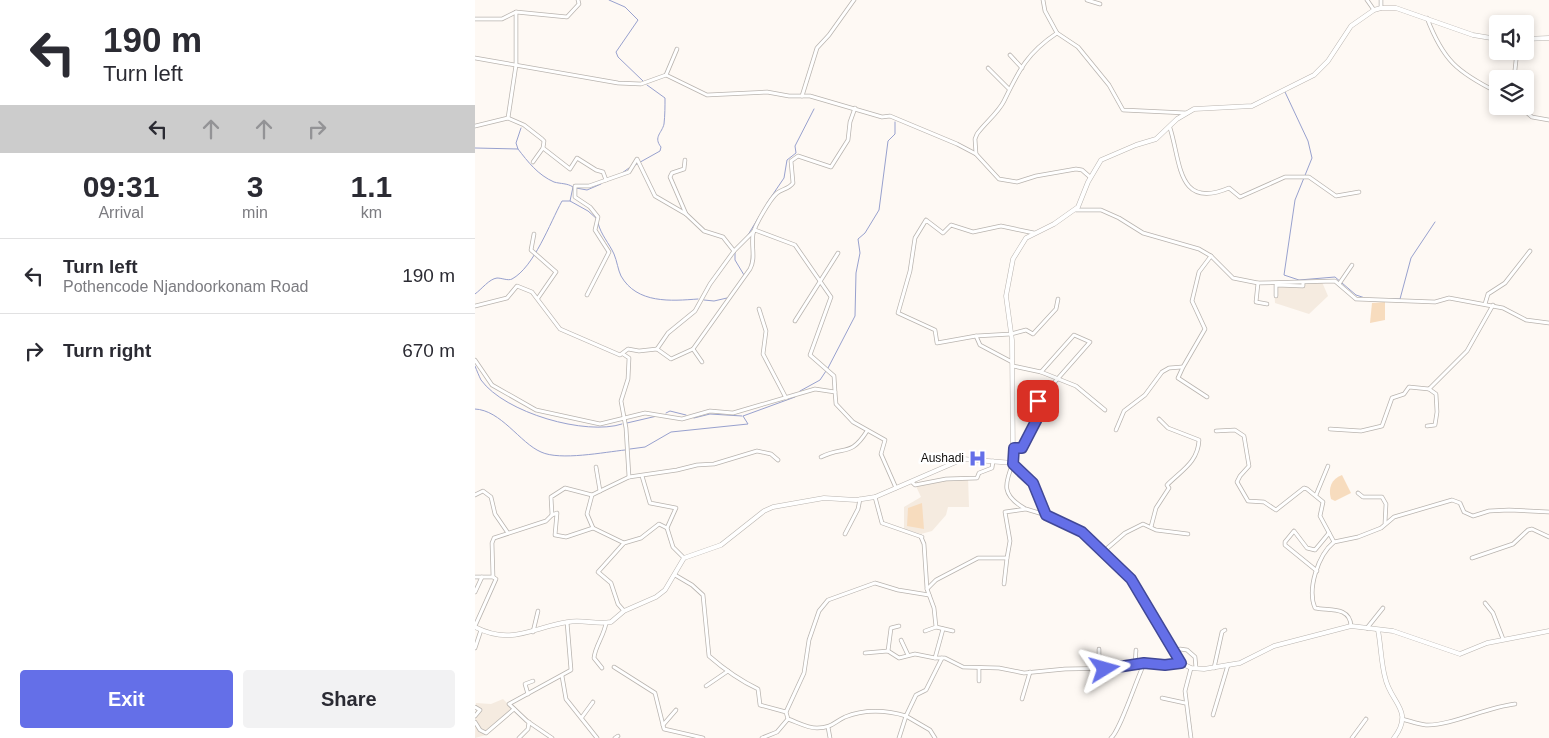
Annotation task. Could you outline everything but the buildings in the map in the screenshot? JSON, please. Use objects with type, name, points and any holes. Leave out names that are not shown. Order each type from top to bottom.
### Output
[{"type":"main road","points":[[1013,464],[1014,448],[1011,415],[1013,364],[1006,296],[1013,259],[1026,238],[1076,210],[1090,177],[1101,160],[1136,145],[1156,139],[1186,113],[1194,109],[1252,106],[1315,75],[1328,62],[1351,26],[1374,10],[1396,8],[1473,35],[1489,38]]},
{"type":"main road","points":[[1534,39],[1549,38]]},
{"type":"main road","points":[[475,627],[506,636],[533,633],[567,622],[611,622],[623,611],[656,597],[665,590],[675,574],[680,561],[684,558],[721,545],[763,511],[773,507],[835,497],[861,499],[875,497],[958,461],[993,461],[1013,464],[1033,483],[1046,516],[1082,532],[1105,551],[1141,592],[1171,649],[1181,663],[1193,668],[1228,666],[1245,661],[1274,646],[1351,626],[1393,631],[1460,654],[1503,639],[1549,631]]},
{"type":"main road","points":[[1378,630],[1385,679],[1402,708],[1403,719],[1393,738]]},
{"type":"street","points":[[475,19],[502,18],[516,12],[567,17],[576,10],[579,0]]},
{"type":"street","points":[[802,96],[812,58],[817,48],[829,35],[854,0]]},
{"type":"street","points":[[1043,0],[1045,11],[1057,33],[1078,47],[1109,85],[1123,110],[1186,113]]},
{"type":"street","points":[[1087,0],[1100,4]]},
{"type":"street","points":[[1367,0],[1374,10]]},
{"type":"street","points":[[1381,0],[1381,8]]},
{"type":"street","points":[[508,118],[515,65],[516,12]]},
{"type":"street","points":[[1427,18],[1436,41],[1448,61],[1489,87]]},
{"type":"street","points":[[976,154],[975,138],[1004,100],[1033,50],[1057,33]]},
{"type":"street","points":[[666,75],[677,48]]},
{"type":"street","points":[[1010,55],[1022,68]]},
{"type":"street","points":[[475,58],[618,83],[641,84],[666,75],[707,95],[767,92],[810,96],[882,117],[890,116],[976,154],[999,179],[1017,182],[1069,169],[1082,170],[1090,177]]},
{"type":"street","points":[[989,68],[1009,89]]},
{"type":"street","points":[[657,349],[668,333],[695,312],[710,284],[734,251],[755,230],[770,201],[778,192],[792,185],[790,164],[793,158],[798,156],[831,167],[848,140],[850,122],[855,108]]},
{"type":"street","points":[[1530,115],[1549,120]]},
{"type":"street","points":[[475,126],[495,123],[508,118],[524,125],[544,141],[543,148],[533,162]]},
{"type":"street","points":[[1170,128],[1175,144],[1179,172],[1192,189],[1213,195],[1229,188],[1239,197],[1285,177],[1309,177],[1336,196],[1359,192]]},
{"type":"street","points":[[543,148],[570,169],[577,158],[596,170],[603,172],[606,180]]},
{"type":"street","points":[[587,295],[609,252],[595,230],[598,217],[590,207],[575,197],[575,186],[589,186],[629,172],[637,158],[655,196],[686,214],[703,231],[723,237],[734,251]]},
{"type":"street","points":[[685,160],[684,169],[672,173],[670,177],[686,214]]},
{"type":"street","points":[[1076,210],[1101,210],[1119,218],[1143,233],[1199,249],[1211,256],[1233,278],[1258,282],[1279,280],[1303,283],[1328,280],[1339,284],[1356,299],[1435,302],[1449,298],[1503,308],[1526,320],[1549,322]]},
{"type":"street","points":[[1034,233],[1001,226],[973,232],[951,225],[943,233],[926,220],[915,238],[910,271],[898,313],[935,330],[937,343],[975,336],[1011,334],[1026,330],[1033,334],[1056,309],[1058,299]]},
{"type":"street","points":[[755,230],[795,245],[831,297],[810,355],[833,376],[836,404],[853,422],[885,440],[881,454],[896,489]]},
{"type":"street","points":[[623,354],[628,349],[639,351],[657,349],[671,359],[693,349],[754,263],[755,230]]},
{"type":"street","points":[[534,234],[531,250],[556,272],[538,298]]},
{"type":"street","points":[[1485,304],[1488,294],[1505,283],[1530,251]]},
{"type":"street","points":[[795,321],[838,253]]},
{"type":"street","points":[[1207,397],[1178,378],[1205,329],[1192,300],[1199,272],[1211,256]]},
{"type":"street","points":[[1339,284],[1352,265]]},
{"type":"street","points":[[1258,282],[1256,302],[1267,304]]},
{"type":"street","points":[[1276,296],[1276,285],[1303,286],[1303,283]]},
{"type":"street","points":[[475,306],[507,298],[517,286],[532,292],[560,329],[629,358],[628,378],[621,401],[623,418],[627,428],[629,477]]},
{"type":"street","points":[[1429,389],[1467,351],[1493,306]]},
{"type":"street","points":[[759,309],[766,331],[763,354],[787,398]]},
{"type":"street","points":[[1014,448],[1021,448],[1024,445],[1037,419],[1036,406],[1038,401],[1090,342],[1074,335],[1041,372]]},
{"type":"street","points":[[975,336],[980,345],[1013,364],[1041,372],[1056,380],[1075,386],[1105,410]]},
{"type":"street","points":[[693,349],[702,362]]},
{"type":"street","points":[[475,360],[492,386],[536,410],[600,424],[649,412],[682,419],[710,411],[733,413],[745,411],[757,404],[787,398],[815,389],[835,392]]},
{"type":"street","points":[[1116,430],[1124,411],[1145,395],[1162,372],[1169,368],[1183,367]]},
{"type":"street","points":[[1330,429],[1361,431],[1382,426],[1392,398],[1404,394],[1409,387],[1429,389],[1436,394],[1437,412],[1435,425],[1427,426]]},
{"type":"street","points":[[1151,527],[1156,508],[1169,488],[1167,485],[1197,456],[1199,443],[1199,440],[1168,428],[1159,419]]},
{"type":"street","points":[[1216,431],[1235,430],[1244,436],[1249,466],[1237,482],[1244,498],[1248,501],[1264,502],[1276,510],[1304,488],[1323,502],[1320,516],[1334,542]]},
{"type":"street","points":[[821,457],[833,451],[848,450],[859,443],[867,431]]},
{"type":"street","points":[[552,515],[551,497],[564,488],[592,495],[629,477],[697,464],[726,462],[757,451],[771,454],[778,460]]},
{"type":"street","points":[[912,482],[915,485],[946,479],[977,478],[979,472],[991,468],[993,461]]},
{"type":"street","points":[[1013,464],[1008,472],[1006,487],[1012,500],[1026,509],[1046,516]]},
{"type":"street","points":[[1316,495],[1328,466]]},
{"type":"street","points":[[596,467],[601,491]]},
{"type":"street","points":[[642,476],[650,503],[676,508],[667,528],[673,548],[684,558]]},
{"type":"street","points":[[475,494],[483,491],[491,497],[495,514],[508,533]]},
{"type":"street","points":[[1358,493],[1363,497],[1382,497],[1386,504],[1385,524]]},
{"type":"street","points":[[592,495],[587,514],[593,528],[624,543]]},
{"type":"street","points":[[875,497],[882,523],[923,537],[927,589],[934,608],[936,627]]},
{"type":"street","points":[[845,534],[861,499]]},
{"type":"street","points":[[1351,626],[1351,619],[1338,610],[1315,608],[1311,588],[1317,572],[1334,542],[1360,536],[1381,528],[1399,515],[1452,500],[1460,503],[1464,512],[1473,516],[1509,510],[1549,512]]},
{"type":"street","points":[[1004,584],[1010,541],[1005,513],[1009,510],[1026,509]]},
{"type":"street","points":[[475,627],[496,582],[493,577],[492,543],[494,538],[546,521],[552,515],[557,514],[555,535],[566,537],[593,528]]},
{"type":"street","points":[[623,611],[617,604],[611,583],[598,572],[624,543],[641,538],[659,524],[667,528]]},
{"type":"street","points":[[1105,551],[1125,533],[1140,525],[1156,530],[1188,534]]},
{"type":"street","points":[[1472,558],[1513,544],[1532,529],[1549,537]]},
{"type":"street","points":[[1317,572],[1285,545],[1285,542],[1294,531],[1307,548],[1315,550],[1329,533]]},
{"type":"street","points":[[927,589],[936,580],[978,558],[1007,558]]},
{"type":"street","points":[[675,574],[702,594],[709,656],[736,679],[758,690],[761,705],[786,712]]},
{"type":"street","points":[[475,576],[493,577]]},
{"type":"street","points":[[475,592],[482,577]]},
{"type":"street","points":[[788,719],[786,712],[804,673],[809,640],[816,618],[828,600],[875,583],[898,590],[929,595]]},
{"type":"street","points":[[1485,603],[1493,613],[1503,639]]},
{"type":"street","points":[[1367,628],[1383,608]]},
{"type":"street","points":[[533,633],[538,611]]},
{"type":"street","points":[[509,704],[571,670],[567,622]]},
{"type":"street","points":[[602,668],[594,658],[595,651],[604,635],[606,623]]},
{"type":"street","points":[[888,651],[891,628],[899,626]]},
{"type":"street","points":[[925,631],[936,627],[953,631]]},
{"type":"street","points":[[935,658],[943,629]]},
{"type":"street","points":[[475,648],[481,630]]},
{"type":"street","points":[[1214,668],[1222,632],[1225,630]]},
{"type":"street","points":[[901,640],[909,655]]},
{"type":"street","points":[[1099,649],[1099,668]]},
{"type":"street","points":[[1180,649],[1187,650],[1195,657],[1185,691],[1185,703],[1191,738]]},
{"type":"street","points":[[1135,665],[1136,650]]},
{"type":"street","points":[[865,653],[888,651],[899,658],[915,654],[943,658],[960,664],[963,667],[1029,672],[1121,668],[1144,663],[1165,665],[1181,663]]},
{"type":"street","points":[[899,738],[906,716],[916,695],[926,690],[943,658]]},
{"type":"street","points":[[1111,738],[1120,727],[1124,711],[1144,663]]},
{"type":"street","points":[[1213,716],[1228,666]]},
{"type":"street","points":[[614,668],[655,693],[663,729],[703,738]]},
{"type":"street","points":[[979,668],[979,681]]},
{"type":"street","points":[[706,686],[728,671]]},
{"type":"street","points":[[1022,699],[1029,672]]},
{"type":"street","points":[[562,676],[566,699],[597,738]]},
{"type":"street","points":[[528,694],[525,684],[533,681]]},
{"type":"street","points":[[1162,698],[1185,703]]},
{"type":"street","points":[[504,699],[529,722],[552,738]]},
{"type":"street","points":[[582,717],[593,702]]},
{"type":"street","points":[[1403,719],[1425,725],[1440,723],[1496,706],[1515,704]]},
{"type":"street","points":[[475,707],[480,710],[475,716]]},
{"type":"street","points":[[475,722],[480,730],[486,732],[514,708]]},
{"type":"street","points":[[663,725],[676,710]]},
{"type":"street","points":[[788,719],[809,727],[828,727],[838,724],[844,717],[862,712],[892,712],[906,716],[929,730],[935,738]]},
{"type":"street","points":[[762,738],[777,732],[788,719]]},
{"type":"street","points":[[1352,738],[1366,719]]},
{"type":"street","points":[[519,738],[528,729],[529,722]]},
{"type":"street","points":[[828,727],[830,738]]},
{"type":"shaded area","points":[[1322,282],[1328,296],[1309,314],[1275,303],[1274,284]]},
{"type":"shaded area","points":[[1385,302],[1385,320],[1370,323],[1372,303]]},
{"type":"shaded area","points":[[1342,475],[1351,493],[1335,501],[1331,499],[1330,488],[1333,481]]},
{"type":"shaded area","points":[[968,476],[969,507],[948,507],[946,515],[932,531],[921,534],[904,529],[904,507],[921,497],[915,484]]},
{"type":"shaded area","points":[[922,503],[924,529],[907,526],[908,508]]},
{"type":"shaded area","points":[[503,699],[514,710],[486,735],[475,738],[476,703],[491,704]]},
{"type":"waterway","points":[[609,0],[625,7],[638,20],[616,52],[618,57],[643,81]]},
{"type":"waterway","points":[[635,165],[660,151],[661,147],[658,138],[664,124],[665,98],[647,85]]},
{"type":"waterway","points":[[1285,92],[1308,141],[1312,158],[1295,200],[1284,275],[1299,280],[1335,277],[1356,295],[1365,298]]},
{"type":"waterway","points":[[767,203],[784,178],[787,160],[796,153],[795,146],[814,109]]},
{"type":"waterway","points":[[828,368],[855,316],[856,273],[860,253],[858,239],[865,233],[879,210],[888,141],[895,134],[895,122]]},
{"type":"waterway","points":[[475,148],[518,149],[516,143],[521,128]]},
{"type":"waterway","points":[[518,149],[543,176],[554,182],[573,187],[570,201],[588,211],[597,219]]},
{"type":"waterway","points":[[622,173],[629,168]]},
{"type":"waterway","points":[[576,188],[587,190],[601,184]]},
{"type":"waterway","points":[[475,294],[494,279],[510,280],[520,273],[534,255],[562,201],[570,201]]},
{"type":"waterway","points":[[748,235],[760,215]]},
{"type":"waterway","points":[[1386,299],[1400,299],[1411,258],[1435,222]]},
{"type":"waterway","points":[[598,223],[614,254],[621,276],[636,292],[655,299],[698,299]]},
{"type":"waterway","points":[[735,252],[735,260],[744,275]]},
{"type":"waterway","points":[[704,300],[714,301],[727,298]]},
{"type":"waterway","points":[[475,366],[481,380],[492,392],[527,412],[547,419],[588,427],[607,427],[622,424]]},
{"type":"waterway","points":[[800,391],[820,380],[826,371]]},
{"type":"waterway","points":[[630,449],[645,447],[671,432],[748,424],[743,416],[795,397]]},
{"type":"waterway","points":[[475,409],[493,415],[533,448],[549,455],[571,456],[625,450]]},
{"type":"waterway","points":[[666,413],[670,411],[686,415]]},
{"type":"waterway","points":[[694,418],[710,414],[742,416]]},
{"type":"waterway","points":[[627,423],[657,416]]},
{"type":"place","name":"Aushadi","points":[[978,458]]},
{"type":"route","points":[[1038,401],[1036,409],[1038,414],[1035,426],[1022,448],[1014,448],[1013,464],[1033,483],[1046,515],[1082,532],[1105,551],[1131,579],[1141,592],[1171,649],[1181,663],[1157,665],[1144,663],[1105,669]]}]
